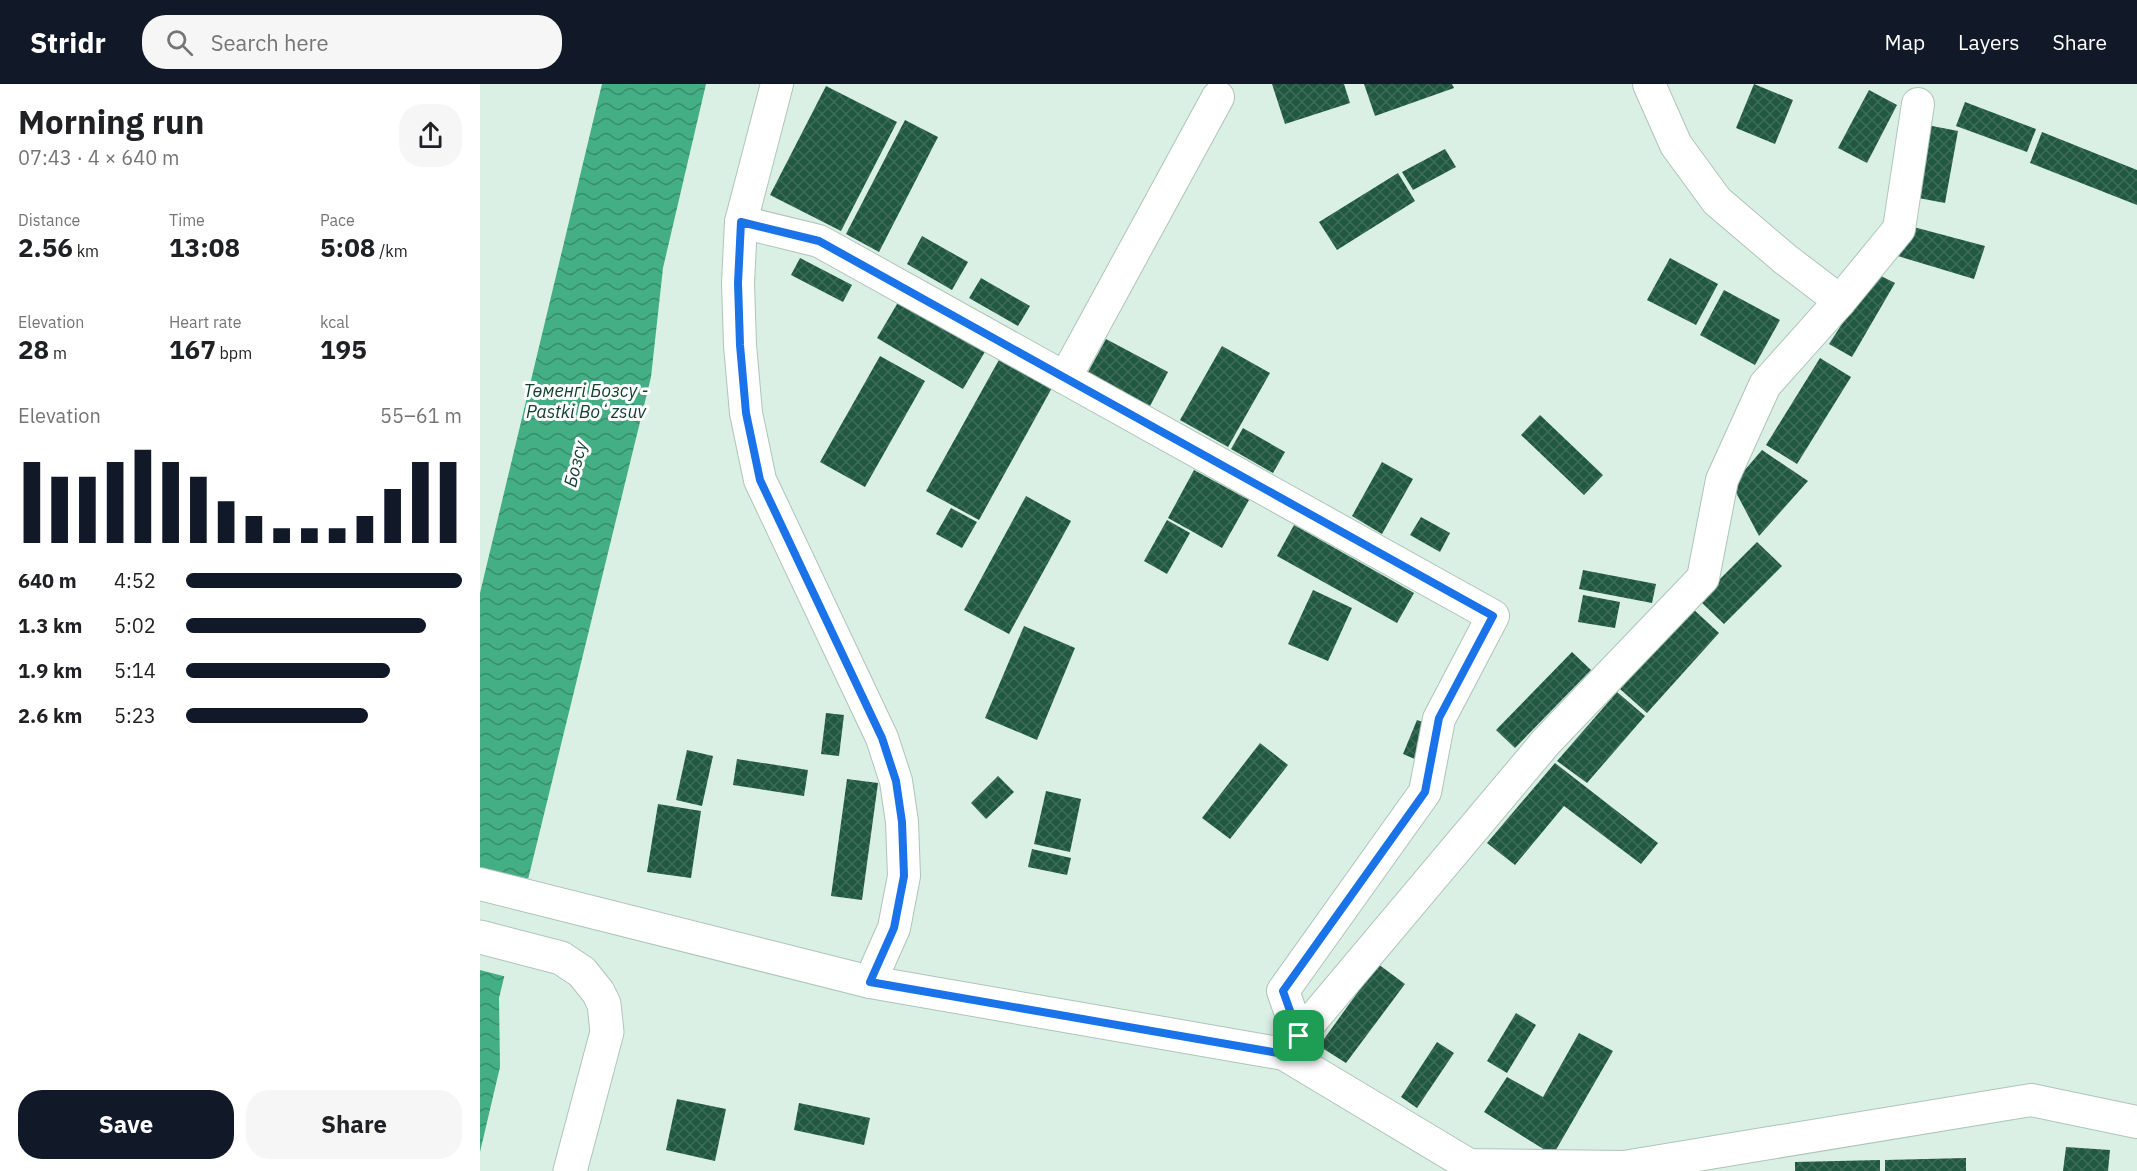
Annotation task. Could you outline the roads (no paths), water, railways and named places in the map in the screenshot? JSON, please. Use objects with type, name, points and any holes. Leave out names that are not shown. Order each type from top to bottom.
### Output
[{"type":"main road","points":[[480,937],[561,958],[582,972],[598,992],[604,1004],[607,1032],[570,1171]]},
{"type":"street","points":[[777,84],[741,222],[738,283],[740,345],[746,413],[760,480],[882,738],[896,781],[902,822],[904,876],[894,928],[870,982]]},
{"type":"street","points":[[1649,84],[1676,145],[1718,201],[1785,259],[1840,301]]},
{"type":"street","points":[[1065,378],[1218,97]]},
{"type":"street","points":[[1291,1045],[1546,742],[1703,578],[1722,480],[1765,385],[1840,301],[1899,229],[1918,104]]},
{"type":"street","points":[[741,222],[819,241],[1493,616],[1439,718],[1425,792],[1283,991],[1291,1045]]},
{"type":"street","points":[[480,884],[870,982],[1291,1045],[1469,1165],[1624,1167],[2031,1100],[2137,1122]]},
{"type":"water","name":"Төменгі Бозсу - Pastki Boʻzsuv","points":[[602,84],[706,84],[663,268],[651,377],[499,998],[500,1067],[480,1152],[480,593]]},
{"type":"water label","name":"Бозсу","points":[[575,464]]}]
